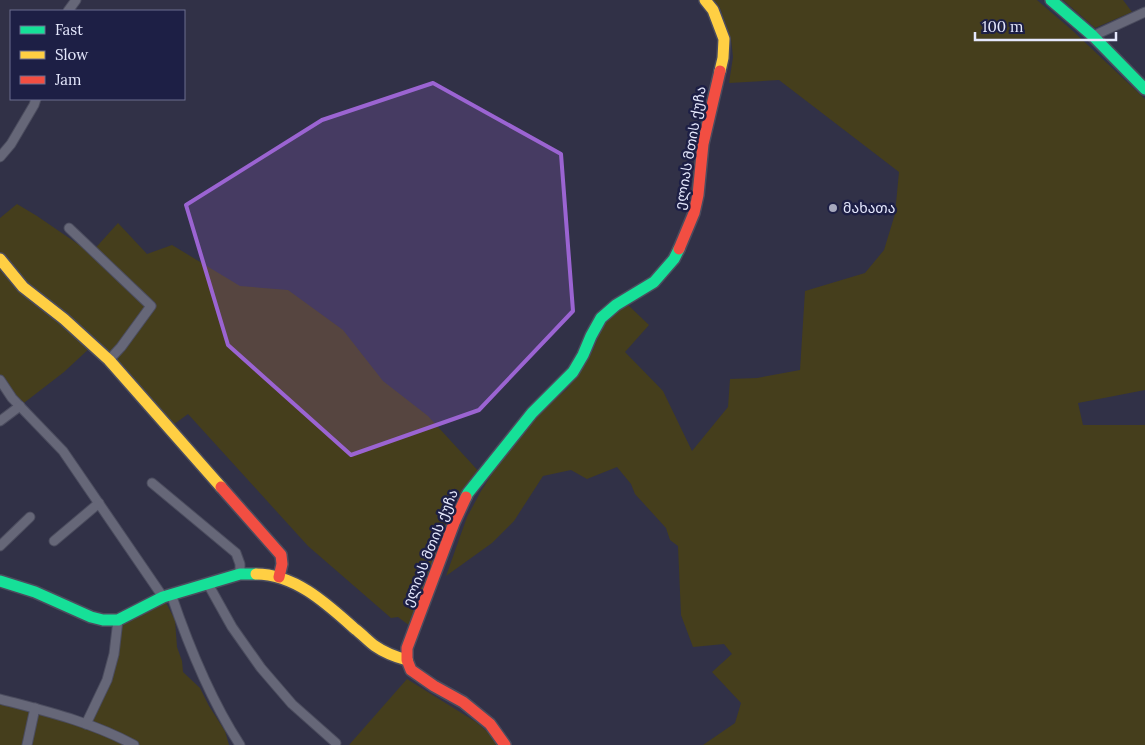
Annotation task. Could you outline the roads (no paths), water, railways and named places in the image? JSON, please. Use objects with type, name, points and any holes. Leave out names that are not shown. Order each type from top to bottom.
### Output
[{"type":"street","name":"ელიას მთის ქუჩა","points":[[407,660],[407,648],[454,523],[468,493],[532,414],[573,372],[602,318],[616,305],[654,282],[674,259],[688,228],[698,196],[703,144],[723,58],[724,39],[713,10],[705,0]]},
{"type":"street","points":[[1052,0],[1093,36],[1145,89]]},
{"type":"street","points":[[1093,36],[1145,12]]},
{"type":"street","points":[[0,157],[11,144],[36,100]]},
{"type":"street","points":[[69,228],[151,306],[109,360]]},
{"type":"street","points":[[0,259],[24,287],[64,319],[109,360],[281,555],[282,564],[279,577]]},
{"type":"street","points":[[0,380],[12,398],[63,451],[167,596],[213,698],[240,745]]},
{"type":"street","points":[[0,420],[20,406]]},
{"type":"street","points":[[152,483],[236,553],[240,564],[240,574]]},
{"type":"street","points":[[54,541],[99,503]]},
{"type":"street","points":[[0,546],[30,517]]},
{"type":"street","points":[[0,581],[35,592],[103,620],[118,620],[167,596],[240,574],[260,574],[279,577],[314,595],[374,646],[393,656],[407,660],[411,670],[434,686],[463,702],[490,724],[505,745]]},
{"type":"street","points":[[208,584],[232,627],[261,668],[292,704],[336,743]]},
{"type":"street","points":[[86,724],[106,680],[114,654],[118,620]]},
{"type":"street","points":[[0,699],[86,724],[134,745]]},
{"type":"street","points":[[27,745],[35,708]]},
{"type":"place","name":"მახათა","points":[[833,208]]}]
